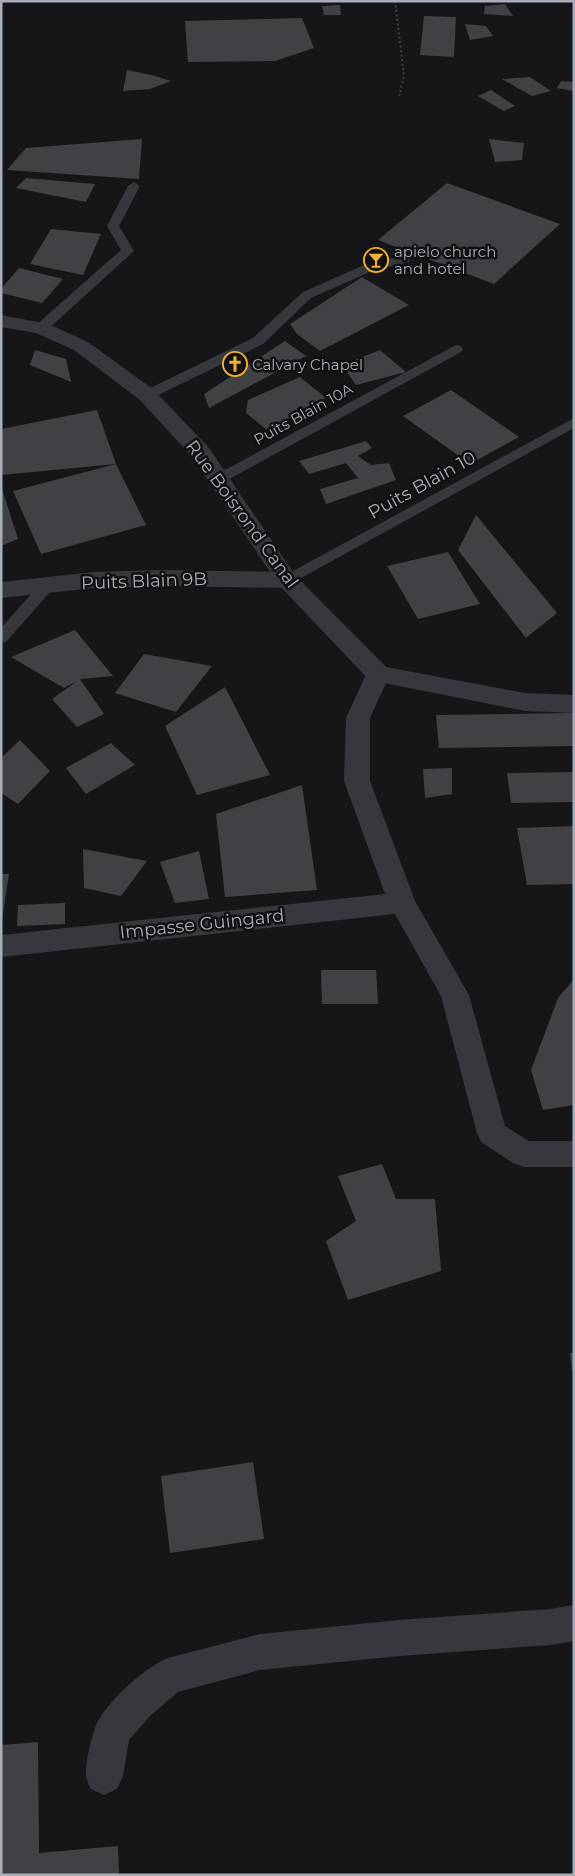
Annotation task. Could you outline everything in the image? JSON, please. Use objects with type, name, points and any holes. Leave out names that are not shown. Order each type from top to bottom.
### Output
[{"type":"street","name":"Rue Boisrond Canal","points":[[1,321],[41,328],[82,346],[148,395],[201,453],[287,580],[378,674]]},
{"type":"street","name":"Puits Blain 9B","points":[[1,590],[94,580],[158,578],[287,580]]},
{"type":"street","points":[[574,704],[525,702],[378,674],[358,718],[357,781],[402,902],[455,995],[492,1133],[524,1154],[574,1154]]},
{"type":"street","name":"Impasse Guingard","points":[[1,946],[402,902]]},
{"type":"street","points":[[104,1776],[112,1732],[137,1703],[168,1676],[260,1652],[399,1638],[550,1627],[574,1623]]},
{"type":"lane","points":[[41,328],[128,251],[113,226],[134,186]]},
{"type":"lane","points":[[148,395],[189,373],[258,341],[307,295],[368,268],[405,259]]},
{"type":"lane","name":"Puits Blain 10A","points":[[219,479],[456,349]]},
{"type":"lane","name":"Puits Blain 10","points":[[287,580],[574,422]]},
{"type":"lane","points":[[1,638],[46,586]]},
{"type":"path","points":[[395,1],[404,76],[398,96]]},
{"type":"building","points":[[505,4],[513,16],[484,14],[485,6]]},
{"type":"building","points":[[340,5],[341,15],[324,15],[322,6]]},
{"type":"building","points":[[424,16],[456,17],[454,57],[420,55]]},
{"type":"building","points":[[302,18],[314,48],[275,61],[188,62],[185,21]]},
{"type":"building","points":[[465,24],[486,26],[493,36],[470,40]]},
{"type":"building","points":[[127,70],[171,81],[150,89],[123,91]]},
{"type":"building","points":[[530,77],[551,91],[532,96],[502,79]]},
{"type":"building","points":[[561,81],[574,82],[574,91],[557,88]]},
{"type":"building","points":[[491,90],[515,106],[504,111],[478,96]]},
{"type":"building","points":[[142,139],[139,179],[7,170],[26,148]]},
{"type":"building","points":[[489,139],[524,143],[522,160],[495,162]]},
{"type":"building","points":[[26,178],[95,184],[86,202],[16,188]]},
{"type":"building","points":[[447,183],[560,224],[494,284],[378,240]]},
{"type":"building","points":[[51,229],[101,234],[83,275],[30,264]]},
{"type":"building","points":[[19,268],[63,279],[42,303],[1,293],[1,289]]},
{"type":"building","points":[[362,277],[409,305],[320,351],[297,334],[290,324]]},
{"type":"building","points":[[285,341],[306,356],[209,408],[204,394]]},
{"type":"building","points":[[35,350],[66,359],[71,382],[30,365]]},
{"type":"building","points":[[380,350],[406,372],[356,385],[342,365]]},
{"type":"building","points":[[300,377],[326,398],[267,430],[246,413],[248,400]]},
{"type":"building","points":[[451,390],[519,437],[470,464],[403,416]]},
{"type":"building","points":[[97,410],[116,464],[1,475],[1,429]]},
{"type":"building","points":[[366,441],[372,448],[358,456],[371,465],[389,463],[396,480],[326,504],[320,489],[358,478],[346,463],[309,474],[299,461]]},
{"type":"building","points":[[116,464],[146,525],[41,554],[13,491]]},
{"type":"building","points":[[1,486],[18,539],[1,546]]},
{"type":"building","points":[[476,515],[557,613],[526,638],[458,550]]},
{"type":"building","points":[[448,552],[480,604],[418,619],[387,566]]},
{"type":"building","points":[[75,630],[113,676],[81,679],[64,688],[11,657]]},
{"type":"building","points":[[144,654],[212,666],[176,712],[115,693]]},
{"type":"building","points":[[80,679],[104,714],[77,727],[52,699]]},
{"type":"building","points":[[225,687],[270,775],[197,795],[165,726]]},
{"type":"building","points":[[574,713],[574,746],[439,748],[436,715]]},
{"type":"building","points":[[20,740],[50,771],[18,804],[1,793],[1,758]]},
{"type":"building","points":[[111,743],[135,765],[86,794],[66,768]]},
{"type":"building","points":[[452,768],[452,794],[425,798],[423,769]]},
{"type":"building","points":[[574,772],[574,802],[511,803],[507,773]]},
{"type":"building","points":[[302,785],[317,890],[225,897],[216,814]]},
{"type":"building","points":[[574,826],[574,884],[527,885],[517,828]]},
{"type":"building","points":[[83,849],[147,861],[121,896],[84,888]]},
{"type":"building","points":[[199,851],[209,899],[175,903],[160,862]]},
{"type":"building","points":[[1,874],[9,874],[2,920],[1,920]]},
{"type":"building","points":[[65,903],[65,924],[17,926],[18,905]]},
{"type":"building","points":[[321,970],[376,970],[378,1004],[322,1004]]},
{"type":"building","points":[[574,979],[574,1105],[543,1110],[531,1070],[558,998]]},
{"type":"building","points":[[382,1164],[396,1199],[435,1199],[441,1271],[348,1300],[326,1241],[356,1221],[338,1176]]},
{"type":"building","points":[[570,1353],[574,1353],[574,1371],[572,1371]]},
{"type":"building","points":[[253,1462],[264,1539],[170,1553],[161,1476]]},
{"type":"building","points":[[38,1742],[39,1853],[118,1846],[119,1875],[1,1875],[1,1745]]},
{"type":"place","name":"apielo church and hotel","points":[[376,260]]},
{"type":"place","name":"Calvary Chapel","points":[[235,364]]}]
